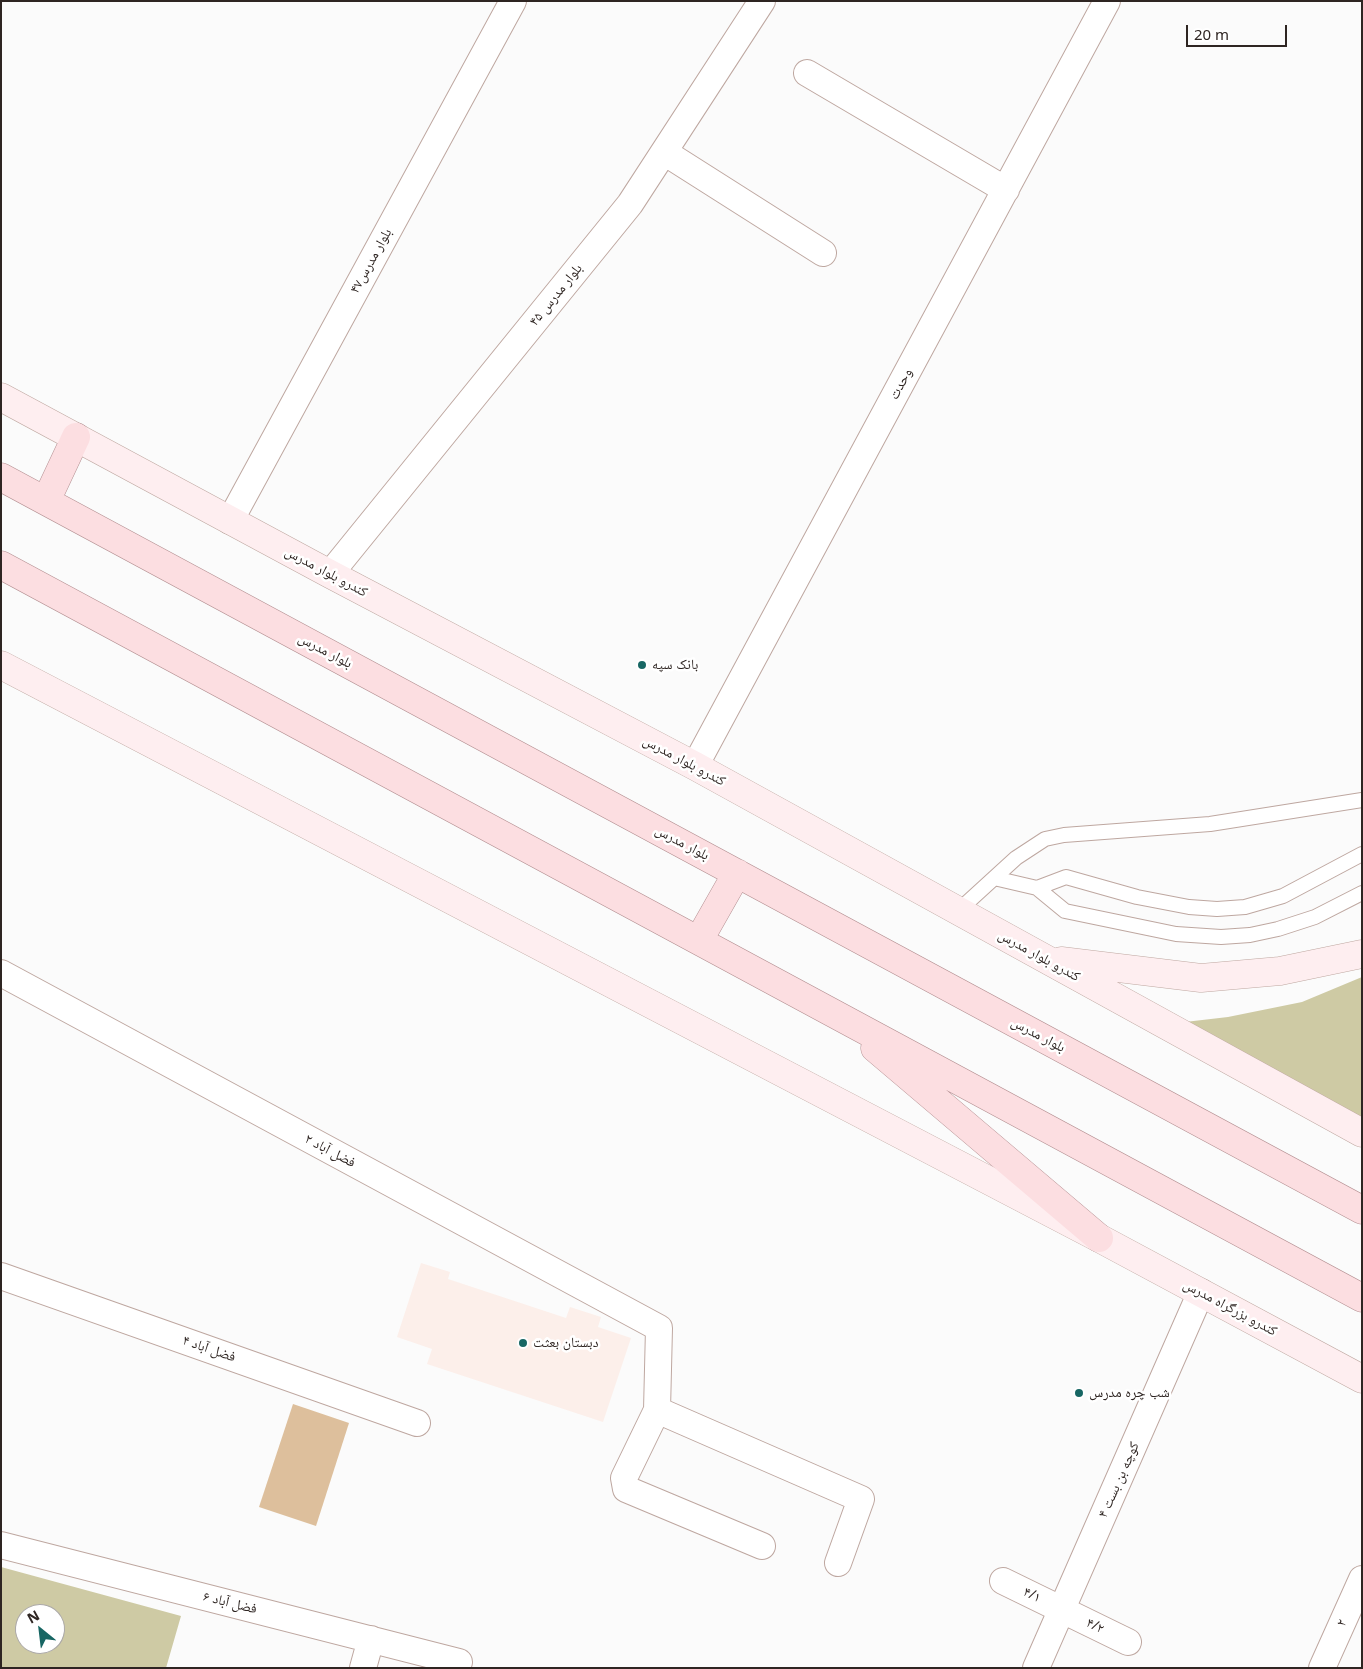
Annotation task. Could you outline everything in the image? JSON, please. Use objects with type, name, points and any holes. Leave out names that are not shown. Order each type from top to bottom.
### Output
[{"type":"main road","name":"کندرو بلوار مدرس","points":[[1,397],[230,521],[695,766],[1362,1133]]},
{"type":"main road","points":[[46,501],[76,438]]},
{"type":"main road","name":"بلوار مدرس","points":[[1,477],[1362,1210]]},
{"type":"main road","points":[[1,565],[1362,1298]]},
{"type":"main road","points":[[1,665],[1099,1238]]},
{"type":"main road","points":[[699,940],[737,873]]},
{"type":"main road","points":[[1046,960],[1201,978],[1280,971],[1362,954]]},
{"type":"main road","points":[[834,1013],[1099,1238]]},
{"type":"main road","name":"کندرو بزرگراه مدرس","points":[[1099,1238],[1362,1379]]},
{"type":"street","name":"بلوار مدرس۴۷","points":[[230,521],[513,1]]},
{"type":"street","name":"۴۵ بلوار مدرس","points":[[330,574],[630,204],[762,1]]},
{"type":"street","name":"وحدت","points":[[695,766],[1107,1]]},
{"type":"street","points":[[807,73],[1006,190]]},
{"type":"street","points":[[664,152],[823,253]]},
{"type":"street","name":"فضل آباد ۲","points":[[1,973],[659,1328],[657,1410]]},
{"type":"street","name":"فضل آباد ۴","points":[[1,1276],[417,1423]]},
{"type":"street","name":"کوچه بن بست ۴","points":[[1036,1668],[1201,1292]]},
{"type":"street","points":[[762,1546],[626,1489],[624,1478],[657,1410],[862,1499],[838,1563]]},
{"type":"street","name":"فضل آباد ۶","points":[[1,1545],[459,1662]]},
{"type":"street","name":"۲","points":[[1322,1668],[1362,1579]]},
{"type":"street","name":"۴/۱","points":[[1003,1581],[1062,1610]]},
{"type":"street","name":"۴/۲","points":[[1062,1610],[1128,1642]]},
{"type":"street","points":[[363,1668],[371,1639]]},
{"type":"lane","points":[[958,911],[1016,858],[1045,839],[1210,824],[1362,800]]},
{"type":"lane","points":[[1037,888],[1066,877],[1137,897],[1189,907],[1217,909],[1245,907],[1283,896],[1362,854]]},
{"type":"lane","points":[[994,878],[1037,888],[1065,912],[1176,934],[1221,937],[1250,935],[1278,929],[1315,917],[1362,893]]},
{"type":"shaded area","points":[[1362,977],[1362,1119],[1185,1022],[1228,1017],[1302,1002]]},
{"type":"shaded area","name":"دبستان بعثت","points":[[421,1263],[450,1272],[448,1279],[566,1318],[570,1307],[601,1317],[598,1327],[631,1338],[603,1422],[427,1364],[432,1349],[397,1337]]},
{"type":"shaded area","points":[[1,1567],[181,1616],[166,1668],[1,1668]]},
{"type":"building","points":[[293,1404],[349,1423],[316,1526],[259,1507]]},
{"type":"place","name":"بانک سپه","points":[[642,665]]},
{"type":"place","name":"دبستان بعثت","points":[[523,1343]]},
{"type":"place","name":"شب چره مدرس","points":[[1079,1393]]}]
